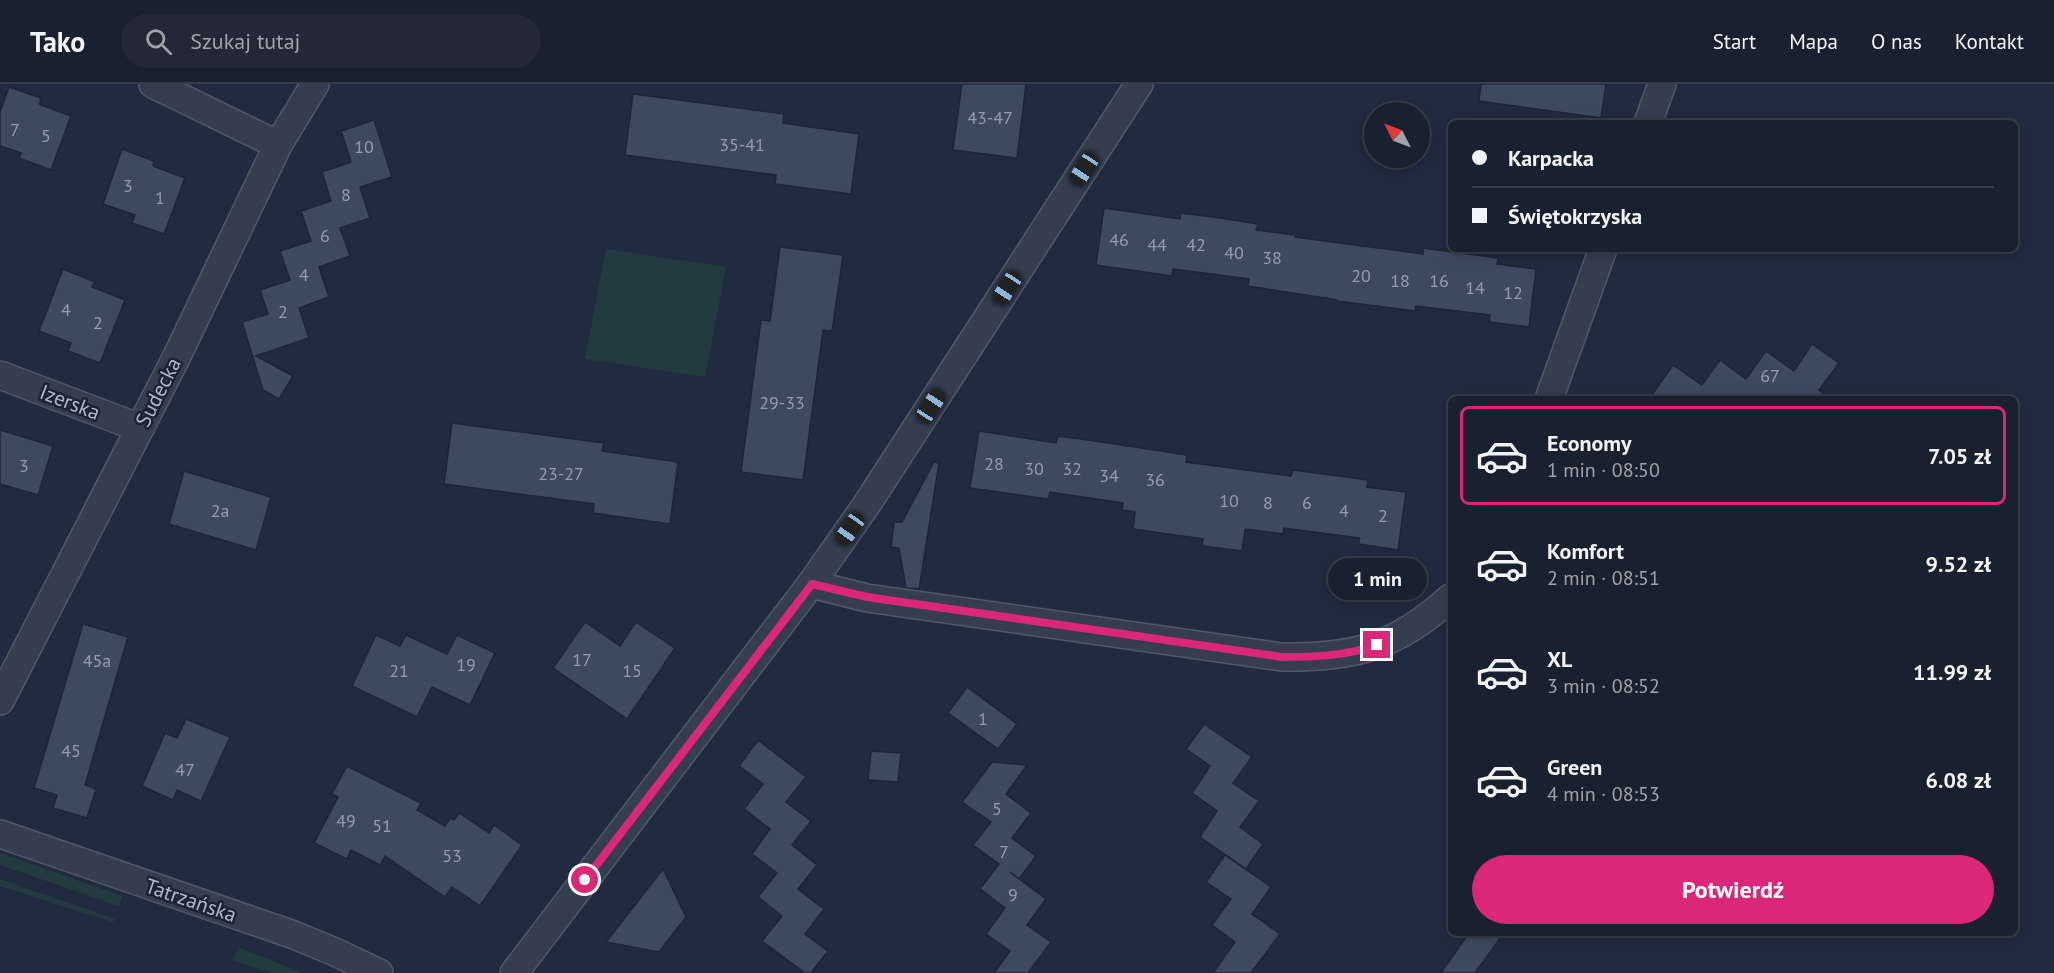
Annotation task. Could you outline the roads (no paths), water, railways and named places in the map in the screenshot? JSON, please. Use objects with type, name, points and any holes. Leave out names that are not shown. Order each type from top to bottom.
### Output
[{"type":"street","points":[[153,84],[278,145]]},
{"type":"street","name":"Sudecka","points":[[0,701],[177,356],[278,145],[315,84]]},
{"type":"street","points":[[514,973],[812,584],[1139,84]]},
{"type":"street","points":[[1649,120],[1662,84]]},
{"type":"street","points":[[1550,396],[1602,252]]},
{"type":"street","name":"Izerska","points":[[0,375],[140,428]]},
{"type":"street","points":[[812,584],[878,599],[1282,657],[1321,657],[1368,648],[1395,638],[1431,615],[1448,600]]},
{"type":"street","name":"Tatrzańska","points":[[0,834],[294,935],[380,973]]}]
